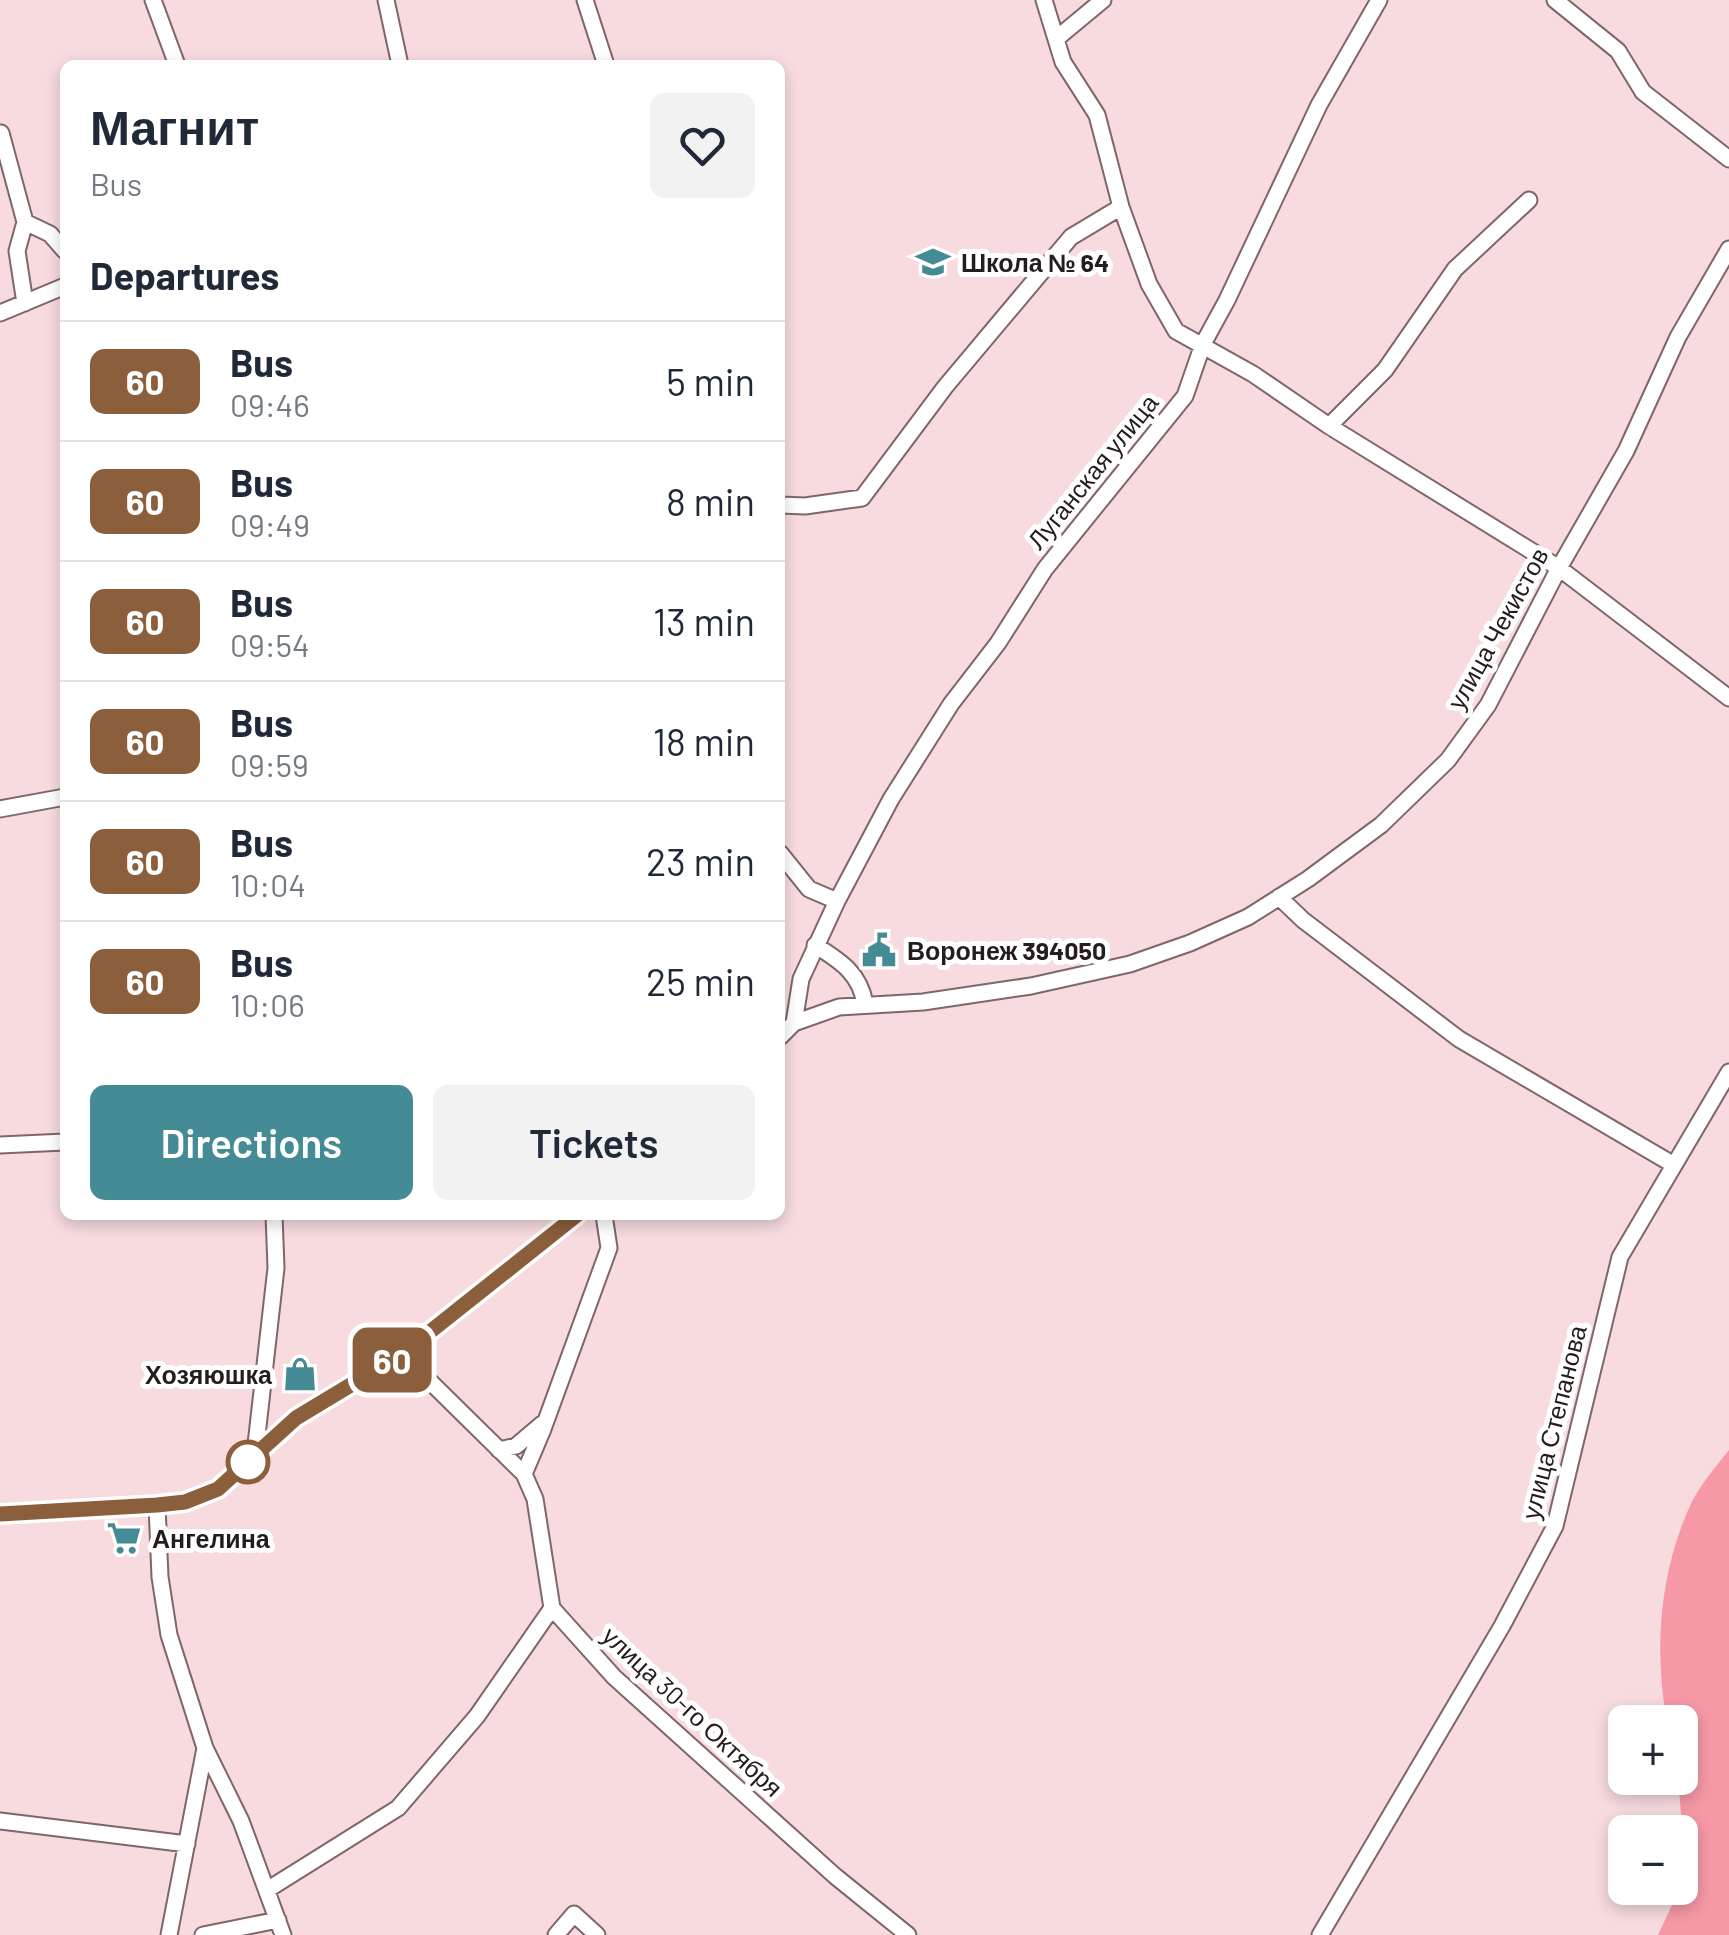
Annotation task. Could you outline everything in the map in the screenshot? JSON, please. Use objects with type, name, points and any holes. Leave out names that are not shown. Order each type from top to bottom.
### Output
[{"type":"street","points":[[153,0],[176,60]]},
{"type":"street","points":[[386,0],[399,60]]},
{"type":"street","points":[[585,0],[604,60]]},
{"type":"street","points":[[1044,0],[1063,62],[1097,115],[1121,207],[1149,284],[1176,331],[1203,344],[1559,568],[1729,698]]},
{"type":"street","points":[[1056,39],[1102,0]]},
{"type":"street","name":"Луганская улица","points":[[794,1023],[802,979],[815,946],[891,799],[1045,569],[1186,396],[1203,344],[1318,105],[1380,0]]},
{"type":"street","points":[[1554,0],[1618,51],[1643,92],[1729,159]]},
{"type":"street","points":[[1,133],[25,222],[17,251],[25,304]]},
{"type":"street","points":[[1329,426],[1385,370],[1455,269],[1528,200]]},
{"type":"street","points":[[785,505],[862,498],[945,386],[1071,237],[1121,207]]},
{"type":"street","points":[[25,222],[50,234],[60,245]]},
{"type":"street","name":"улица Чекистов","points":[[794,1023],[839,1007],[923,1002],[1031,986],[1130,964],[1248,917],[1381,825],[1448,760],[1488,704],[1626,451],[1678,337],[1729,249]]},
{"type":"street","points":[[0,314],[60,288]]},
{"type":"street","points":[[0,809],[60,799]]},
{"type":"street","points":[[785,859],[810,888],[837,901]]},
{"type":"street","points":[[1279,896],[1302,920],[1459,1040],[1674,1165]]},
{"type":"street","points":[[815,946],[853,972],[863,990],[865,1004]]},
{"type":"street","points":[[785,1032],[794,1023]]},
{"type":"street","name":"улица Степанова","points":[[1320,1935],[1502,1626],[1555,1526],[1620,1257],[1729,1072]]},
{"type":"street","points":[[0,1145],[60,1142]]},
{"type":"street","points":[[256,1453],[276,1268],[274,1220]]},
{"type":"street","points":[[0,1514],[185,1502],[218,1489],[296,1418],[402,1354],[571,1220]]},
{"type":"street","points":[[524,1474],[609,1248],[605,1220]]},
{"type":"street","points":[[268,1890],[398,1808],[477,1716],[552,1608],[535,1499],[524,1474],[402,1354]]},
{"type":"street","points":[[499,1450],[516,1446],[548,1417]]},
{"type":"street","points":[[157,1505],[160,1577],[168,1635],[206,1748],[241,1821],[281,1928],[203,1935]]},
{"type":"street","name":"улица 30-го Октября","points":[[552,1608],[614,1677],[835,1876],[908,1935]]},
{"type":"street","points":[[169,1935],[206,1748]]},
{"type":"street","points":[[0,1821],[187,1844]]},
{"type":"street","points":[[556,1935],[574,1914],[597,1935]]},
{"type":"shaded area","points":[[1729,1450],[1729,1935],[1658,1935],[1672,1905],[1698,1905],[1698,1815],[1681,1815],[1679,1795],[1698,1795],[1698,1705],[1664,1705],[1660,1641],[1671,1560],[1689,1508]]},
{"type":"bus line","name":"60","points":[[0,1514],[185,1502],[218,1489],[296,1418],[402,1354],[571,1220]]},
{"type":"place","name":"Школа № 64","points":[[933,262]]},
{"type":"place","name":"Воронеж 394050","points":[[879,950]]},
{"type":"place","name":"Хозяюшка","points":[[300,1374]]},
{"type":"place","name":"Ангелина","points":[[124,1538]]}]
